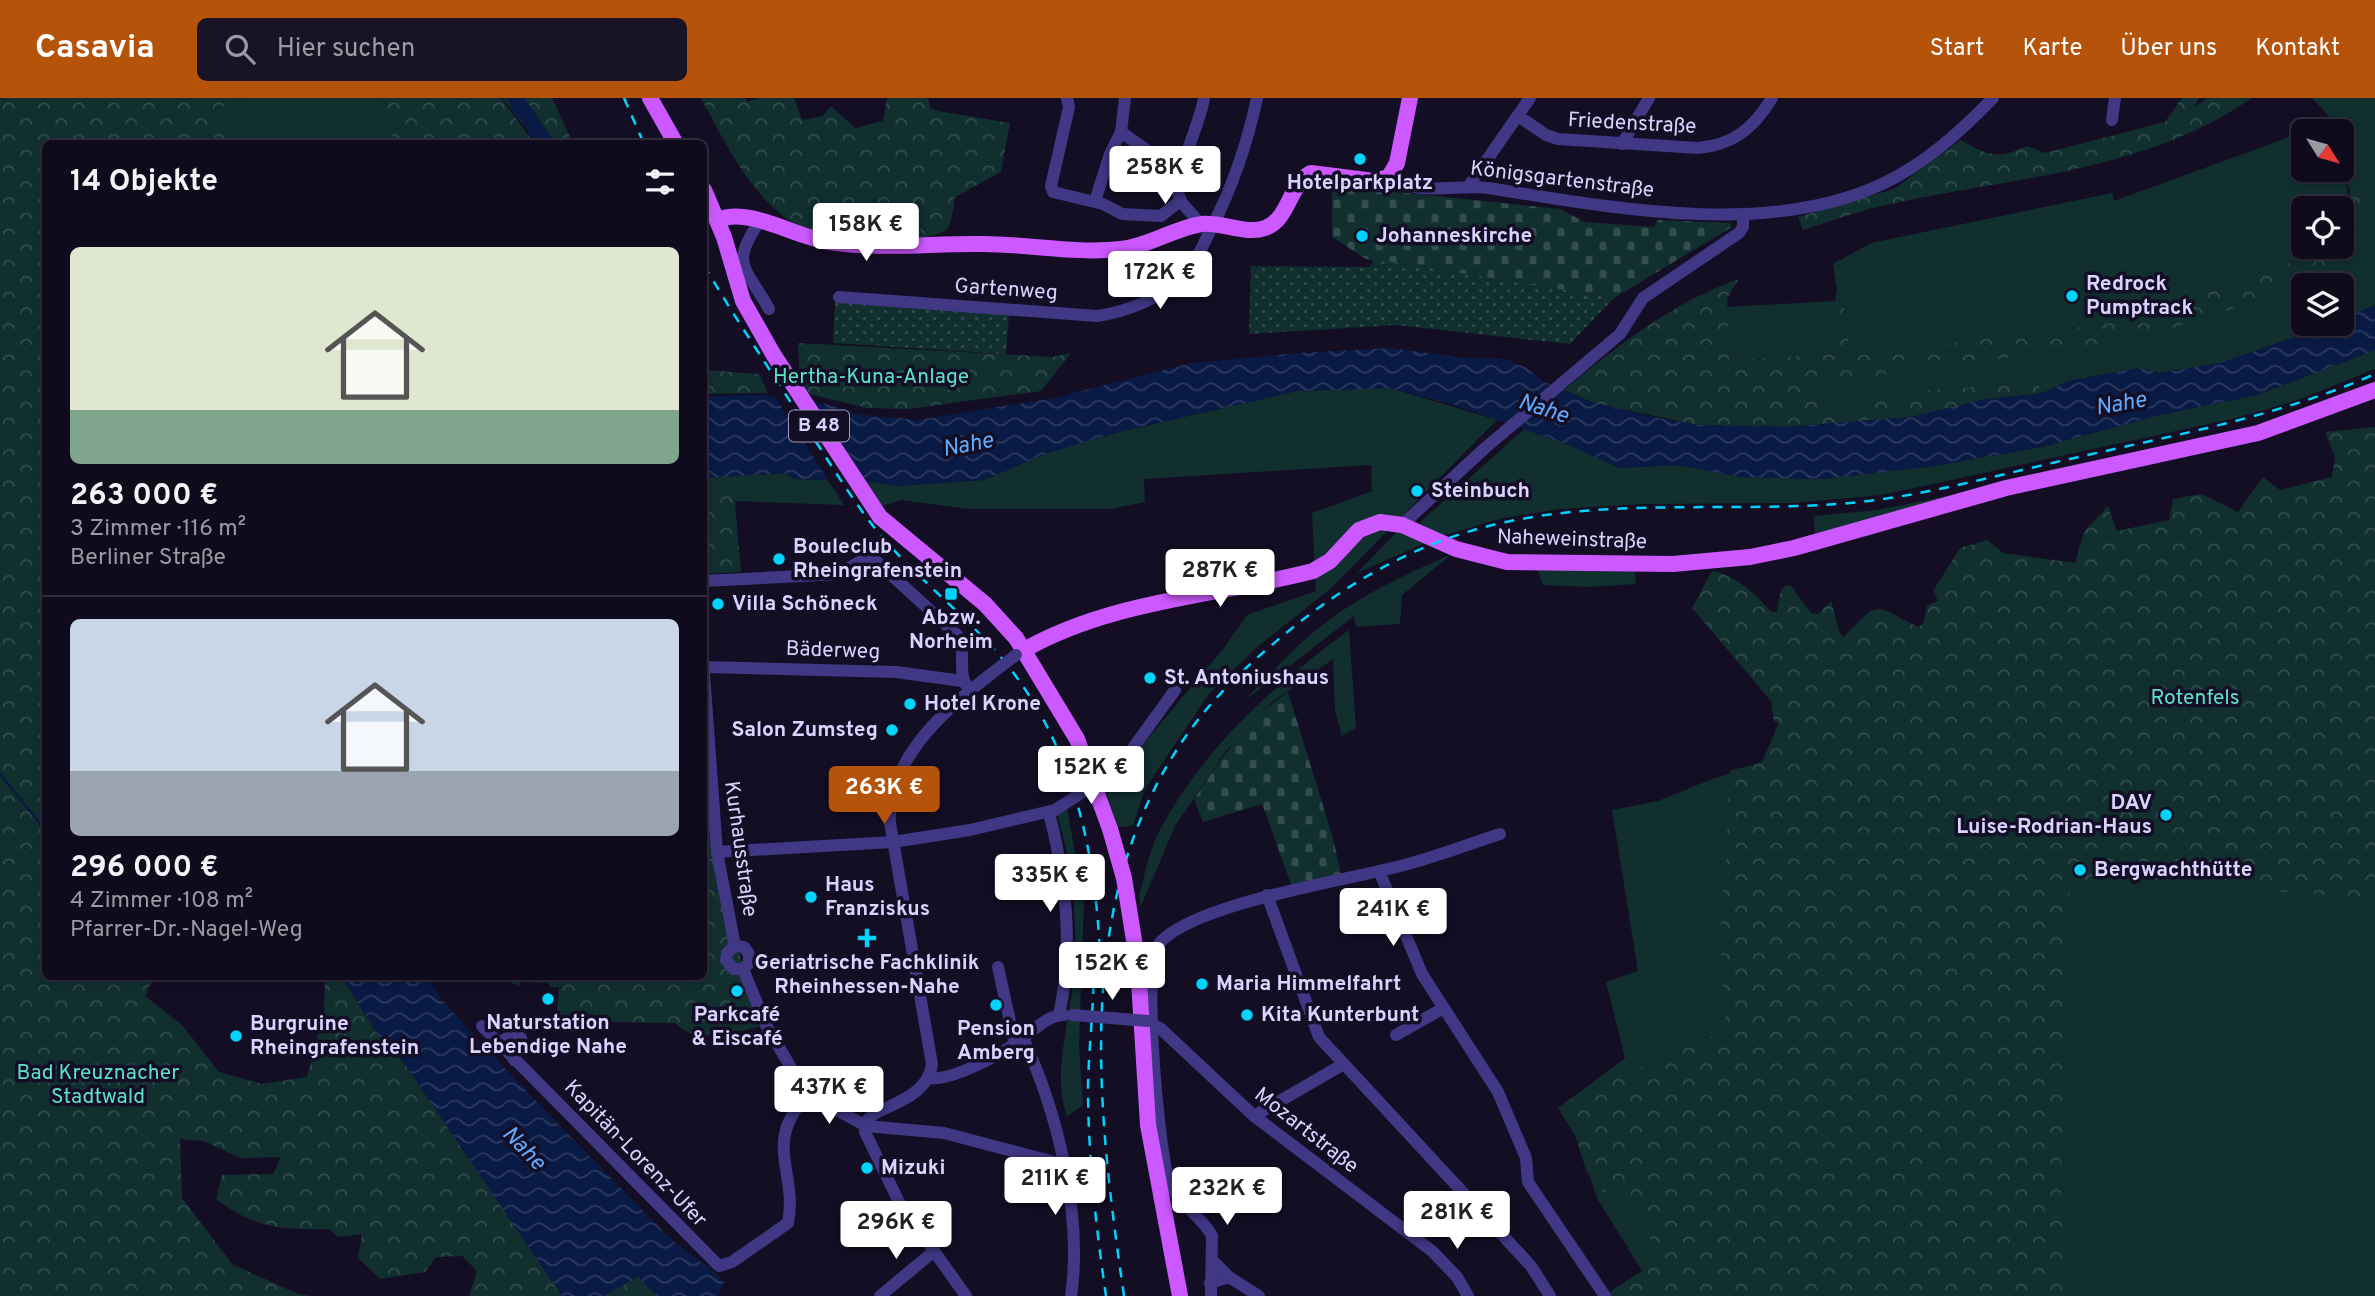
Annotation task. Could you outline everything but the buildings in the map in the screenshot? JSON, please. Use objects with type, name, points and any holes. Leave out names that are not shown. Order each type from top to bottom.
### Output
[{"type":"main road","points":[[650,98],[674,140]]},
{"type":"main road","points":[[718,220],[737,215],[813,239],[843,244],[986,244],[1094,250],[1144,246],[1207,224],[1255,230],[1271,226],[1302,179],[1311,173],[1374,181],[1389,177],[1397,163],[1410,98]]},
{"type":"main road","name":"B 48","points":[[707,196],[718,220],[743,301],[773,354],[866,498],[893,529],[985,604],[1077,739],[1110,829],[1124,878],[1138,965],[1148,1125],[1180,1296]]},
{"type":"main road","name":"Naheweinstraße","points":[[1020,652],[1052,635],[1114,614],[1313,571],[1325,565],[1365,526],[1380,522],[1402,524],[1464,551],[1521,563],[1705,563],[1774,553],[2006,488],[2258,433],[2375,390]]},
{"type":"street","points":[[1068,98],[1069,107],[1051,186],[1057,194],[1096,201],[1122,214],[1158,216],[1180,201]]},
{"type":"street","points":[[1096,201],[1110,154],[1121,132],[1125,98]]},
{"type":"street","points":[[1204,98],[1197,131],[1179,173],[1180,201],[1207,224]]},
{"type":"street","name":"Gartenweg","points":[[839,297],[1082,315],[1114,314],[1143,302],[1183,277],[1197,259],[1207,224],[1240,169],[1257,98]]},
{"type":"street","points":[[1468,187],[1530,98]]},
{"type":"street","points":[[1622,144],[1649,98]]},
{"type":"street","name":"Friedenstraße","points":[[1518,116],[1546,135],[1558,139],[1686,148],[1725,143],[1748,130],[1772,98]]},
{"type":"street","name":"Königsgartenstraße","points":[[1389,177],[1398,183],[1412,186],[1468,187],[1606,208],[1743,214],[1836,200],[1880,185],[1944,144],[1993,98]]},
{"type":"street","points":[[2112,120],[2115,98]]},
{"type":"street","points":[[1121,132],[1179,173]]},
{"type":"street","points":[[1402,524],[1485,448],[1624,329],[1643,298],[1700,256],[1739,233],[1743,227],[1743,214]]},
{"type":"street","points":[[760,221],[743,245],[742,261],[769,309]]},
{"type":"street","points":[[707,581],[839,574],[862,561],[874,560],[957,635],[962,648],[966,685]]},
{"type":"street","points":[[966,1296],[933,1252],[894,1191],[868,1141],[866,1126],[874,1114],[911,1095],[928,1078],[931,1055],[893,842],[890,804],[900,773],[933,725],[966,685],[987,677],[1020,652]]},
{"type":"street","name":"Bäderweg","points":[[707,667],[895,672],[966,685]]},
{"type":"street","points":[[718,852],[893,842],[970,830],[1052,812],[1121,766],[1175,690]]},
{"type":"street","name":"Kurhausstraße","points":[[707,711],[718,852],[735,946],[727,953],[726,960],[734,970],[743,969],[766,1025],[804,1090],[866,1126]]},
{"type":"street","points":[[1052,812],[1060,854],[1067,920],[1065,988],[1059,1014]]},
{"type":"street","points":[[1210,1289],[1212,1236],[1206,1224],[1177,1196],[1170,1183],[1157,1111],[1150,1022],[1154,956],[1158,945],[1189,924],[1266,895],[1379,871],[1500,834]]},
{"type":"street","points":[[1379,871],[1422,974],[1442,1009],[1472,1049],[1498,1092],[1526,1158],[1528,1182],[1605,1296]]},
{"type":"street","points":[[1266,895],[1319,1037],[1342,1065],[1531,1266],[1550,1296]]},
{"type":"street","points":[[998,967],[1019,1041],[1055,1121],[1072,1218],[1071,1296]]},
{"type":"street","points":[[1396,1035],[1442,1009]]},
{"type":"street","points":[[928,1078],[950,1077],[1019,1041],[1059,1014],[1150,1022]]},
{"type":"street","name":"Mozartstraße","points":[[1150,1022],[1254,1116],[1447,1265],[1468,1296]]},
{"type":"street","name":"Kapitän-Lorenz-Ufer","points":[[482,1026],[719,1266],[730,1263],[788,1223],[791,1201],[782,1142],[791,1115],[809,1094]]},
{"type":"street","points":[[498,1043],[511,1036],[521,1038],[514,1060]]},
{"type":"street","points":[[1254,1116],[1342,1065]]},
{"type":"street","points":[[809,1094],[807,1081],[813,1074]]},
{"type":"street","points":[[866,1126],[944,1133],[1062,1164]]},
{"type":"street","points":[[880,1296],[933,1252]]},
{"type":"street","points":[[1212,1260],[1229,1277],[1259,1296]]},
{"type":"street","points":[[1210,1289],[1229,1277]]},
{"type":"green space","name":"Bad Kreuznacher Stadtwald","points":[[0,98],[244,98],[210,112],[227,140],[42,140],[42,980],[153,980],[145,996],[182,1025],[219,1072],[262,1084],[307,1077],[324,1013],[325,980],[344,980],[377,1034],[404,1063],[562,1296],[469,1296],[477,1271],[462,1256],[436,1257],[425,1272],[380,1279],[358,1258],[362,1234],[338,1237],[329,1229],[283,1228],[256,1222],[216,1199],[222,1175],[273,1174],[281,1157],[241,1158],[203,1141],[180,1139],[182,1198],[232,1264],[298,1294],[312,1296],[0,1296]]},
{"type":"green space","points":[[244,98],[376,98],[394,140],[227,140],[210,112]]},
{"type":"green space","points":[[376,98],[501,98],[532,140],[394,140]]},
{"type":"green space","points":[[503,98],[552,98],[572,140],[535,140]]},
{"type":"green space","points":[[701,98],[745,98],[747,102],[759,98],[794,98],[802,120],[823,116],[831,106],[855,128],[883,121],[887,98],[928,98],[930,108],[938,111],[1010,123],[1001,172],[955,197],[948,228],[925,237],[906,239],[843,238],[809,231],[790,221],[773,207],[748,179]]},
{"type":"green space","points":[[2182,98],[2199,98],[2194,107],[2208,98],[2252,98],[2211,123],[2168,142],[2123,157],[2077,169],[1879,206],[1803,230],[1798,217],[1894,189],[1961,140],[1986,153],[2008,153],[2027,146],[2045,153],[2165,122]]},
{"type":"green space","points":[[2312,98],[2375,98],[2375,305],[2354,315],[2354,273],[2296,273],[2337,259],[2354,259],[2354,230],[2363,219],[2366,199],[2354,174],[2354,119],[2327,119],[2329,116]]},
{"type":"green space","points":[[2291,136],[2291,182],[2345,182],[2347,190],[2348,196],[2291,196],[2291,259],[2300,259],[2127,321],[1849,356],[1843,300],[1835,301],[1837,289],[1833,264],[1871,243],[2112,193],[2114,201]]},
{"type":"green space","points":[[2354,174],[2367,199],[2367,207],[2363,219],[2354,230],[2354,196],[2350,196],[2346,182],[2354,182]]},
{"type":"green space","points":[[1332,185],[1560,209],[1585,222],[1654,227],[1658,220],[1730,223],[1732,227],[1614,298],[1366,259],[1332,237]]},
{"type":"green space","points":[[1374,259],[1614,298],[1570,344],[1396,325],[1249,334],[1251,266],[1370,267]]},
{"type":"green space","points":[[2300,259],[2341,259],[2321,273],[2291,273],[2291,287],[2272,296],[2170,329],[2064,352],[2046,352],[1817,384],[1819,405],[1835,413],[1893,393],[2037,382],[2042,393],[1981,400],[1911,417],[1786,427],[1697,425],[1594,403],[1564,390],[1604,357],[1669,313],[1739,279],[1727,298],[1729,360],[1838,354],[1835,301],[1843,300],[1850,356],[2127,321]]},
{"type":"green space","points":[[2291,275],[2291,336],[2298,336],[2221,363],[2159,373],[2139,368],[2069,381],[2042,393],[2037,382],[1893,393],[1835,413],[1819,405],[1817,383],[2046,352],[2064,352]]},
{"type":"green space","points":[[835,301],[1009,315],[1006,354],[833,343]]},
{"type":"green space","points":[[1835,301],[1838,354],[1729,360],[1727,307]]},
{"type":"green space","name":"Hertha-Kuna-Anlage","points":[[798,343],[1053,357],[1071,353],[1041,391],[908,409],[867,408],[809,394],[800,380]]},
{"type":"green space","points":[[2375,350],[2375,369],[2298,400],[2236,418],[1882,495],[1792,503],[1640,504],[1559,509],[1503,518],[1442,536],[1417,525],[1524,429],[1572,446],[1619,468],[1678,465],[1742,477],[1824,479],[1934,466],[2042,447],[2163,414],[2257,395]]},
{"type":"green space","points":[[707,370],[759,374],[768,393],[707,394]]},
{"type":"green space","points":[[1390,388],[1497,420],[1328,591],[1257,647],[1208,695],[1145,789],[1133,826],[1118,827],[1103,785],[1120,772],[1223,649],[1247,615],[1316,591],[1312,513],[1372,491],[1371,465],[1144,479],[1145,502],[1110,509],[968,509],[901,500],[881,506],[864,481],[899,486],[984,480],[1047,453],[1115,433],[1297,391]]},
{"type":"green space","name":"Rotenfels","points":[[2375,427],[2375,899],[2285,892],[2193,878],[2070,889],[2064,933],[2061,1204],[2070,1296],[1607,1296],[1606,1294],[1659,1260],[1627,1185],[1604,1193],[1593,1172],[1587,1173],[1565,1102],[1726,1030],[1720,931],[1726,868],[1729,771],[1767,761],[1779,723],[1774,721],[1771,701],[1692,608],[1712,571],[1728,576],[1744,586],[1771,612],[1777,612],[1781,590],[1786,585],[1792,587],[1811,613],[1818,614],[1831,601],[1840,634],[1844,637],[1865,616],[1877,609],[1918,627],[1923,624],[1927,606],[1938,601],[1933,591],[1960,548],[1987,540],[2003,553],[2075,563],[2084,532],[2108,506],[2117,531],[2169,520],[2173,499],[2201,494],[2238,512],[2263,477],[2280,490],[2332,477],[2335,457],[2325,432]]},
{"type":"green space","points":[[785,473],[793,479],[828,480],[844,505],[735,501],[733,492],[707,495],[707,478]]},
{"type":"green space","points":[[734,492],[741,572],[707,574],[707,495]]},
{"type":"green space","points":[[1953,495],[1815,538],[1814,516],[1877,510]]},
{"type":"green space","points":[[1399,530],[1425,543],[1357,573]]},
{"type":"green space","points":[[1452,554],[1402,595],[1400,624],[1356,627],[1354,616],[1244,701],[1301,643],[1336,615],[1384,586]]},
{"type":"green space","points":[[1634,568],[1636,584],[1589,587],[1543,585],[1537,569]]},
{"type":"green space","points":[[1349,630],[1356,728],[1342,736],[1335,710],[1333,659],[1272,702],[1226,751],[1175,826],[1141,906],[1139,896],[1156,838],[1198,771],[1243,719],[1268,695]]},
{"type":"green space","name":"Rotenfels","points":[[2375,648],[2375,1296],[1615,1296],[1646,1277],[1598,1200],[1577,1139],[1558,1108],[1625,1058],[1606,982],[1638,971],[1612,810],[1658,801],[1712,779],[1761,764],[1784,711]]},
{"type":"green space","points":[[1288,692],[1333,838],[1341,875],[1292,887],[1262,804],[1203,822],[1194,799],[1247,727]]},
{"type":"green space","points":[[1067,808],[1084,904],[1079,1044],[1083,1105],[1067,1116],[1061,1067],[1075,962],[1075,919],[1067,855],[1057,814]]},
{"type":"green space","points":[[714,812],[726,900],[740,957],[766,1025],[719,1035],[706,1035],[694,1034],[675,1023],[556,1021],[559,987],[549,987],[549,983],[520,982],[519,987],[509,981],[707,980],[707,813]]},
{"type":"green space","points":[[639,1276],[657,1296],[603,1296]]},
{"type":"water","name":"Nahe","points":[[2375,305],[2375,350],[2257,395],[2163,414],[2042,447],[1934,466],[1824,479],[1742,477],[1678,465],[1619,468],[1572,446],[1458,406],[1390,388],[1297,391],[1115,433],[1047,453],[984,480],[899,486],[864,481],[793,479],[785,473],[707,478],[707,396],[762,395],[826,404],[856,414],[918,420],[1054,398],[1192,363],[1391,348],[1464,358],[1506,359],[1527,368],[1542,381],[1594,403],[1663,419],[1697,425],[1786,427],[1911,417],[1981,400],[2042,393],[2069,381],[2139,368],[2159,373],[2221,363],[2298,336],[2354,336],[2354,315]]},
{"type":"water","name":"Nahe","points":[[345,980],[430,980],[441,999],[581,1147],[666,1234],[724,1282],[718,1296],[657,1296],[638,1277],[603,1296],[562,1296],[404,1063],[377,1034]]},
{"type":"pier","points":[[772,392],[811,398],[867,485],[830,483]]},
{"type":"waterway","points":[[515,98],[543,140]]},
{"type":"waterway","points":[[0,774],[42,826]]},
{"type":"railway","points":[[624,98],[642,140]]},
{"type":"railway","points":[[707,270],[870,522],[899,555],[992,647],[1019,680],[1041,716],[1059,752],[1084,831],[1092,871],[1100,955]]},
{"type":"railway","points":[[1124,1296],[1107,1158],[1102,1087],[1102,1016],[1107,947],[1121,879],[1143,813],[1188,733],[1244,670],[1315,610],[1365,577],[1419,550],[1476,529],[1506,522],[1591,510],[1807,506],[1879,500],[2229,423],[2339,389],[2375,374]]},
{"type":"railway","points":[[1093,946],[1089,1139],[1106,1296]]},
{"type":"place","name":"Hotelparkplatz","points":[[1360,159]]},
{"type":"place","name":"Johanneskirche","points":[[1362,236]]},
{"type":"place","name":"Redrock Pumptrack","points":[[2072,296]]},
{"type":"place","name":"Steinbuch","points":[[1417,491]]},
{"type":"place","name":"Bouleclub Rheingrafenstein","points":[[779,559]]},
{"type":"place","name":"Abzw. Norheim","points":[[951,594]]},
{"type":"place","name":"Villa Schöneck","points":[[718,604]]},
{"type":"place","name":"St. Antoniushaus","points":[[1150,678]]},
{"type":"place","name":"Hotel Krone","points":[[910,704]]},
{"type":"place","name":"Salon Zumsteg","points":[[892,730]]},
{"type":"place","name":"DAV Luise-Rodrian-Haus","points":[[2166,815]]},
{"type":"place","name":"Bergwachthütte","points":[[2080,870]]},
{"type":"place","name":"Haus Franziskus","points":[[811,897]]},
{"type":"place","name":"Geriatrische Fachklinik Rheinhessen-Nahe","points":[[867,938]]},
{"type":"place","name":"Maria Himmelfahrt","points":[[1202,984]]},
{"type":"place","name":"Parkcafé & Eiscafé","points":[[737,991]]},
{"type":"place","name":"Naturstation Lebendige Nahe","points":[[548,999]]},
{"type":"place","name":"Pension Amberg","points":[[996,1005]]},
{"type":"place","name":"Kita Kunterbunt","points":[[1247,1015]]},
{"type":"place","name":"Burgruine Rheingrafenstein","points":[[236,1036]]},
{"type":"place","name":"Mizuki","points":[[867,1168]]}]
